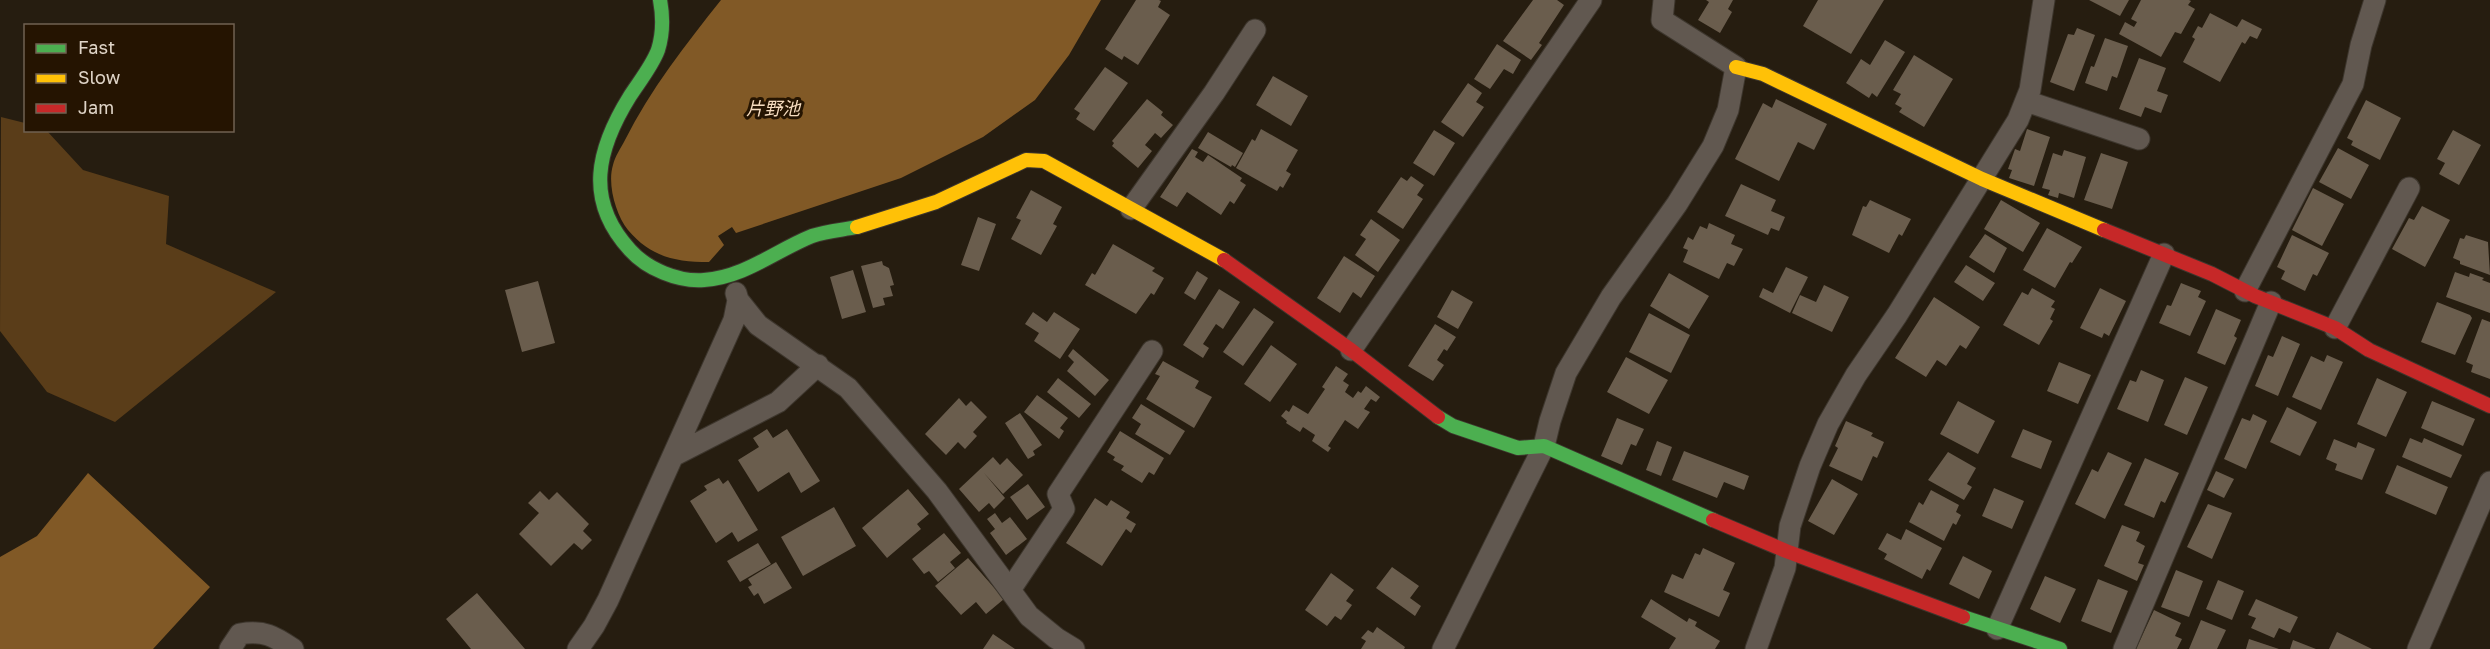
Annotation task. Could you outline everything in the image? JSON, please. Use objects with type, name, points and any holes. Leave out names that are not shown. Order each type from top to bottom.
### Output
[{"type":"street","points":[[660,0],[663,18],[658,51],[613,123],[602,154],[598,187],[605,214],[621,244],[642,261],[662,272],[688,280],[710,280],[729,276],[814,236],[857,227],[923,207],[1026,160],[1044,161],[1221,258],[1453,426],[1518,447],[1544,446],[1786,551],[1928,606],[2060,649]]},
{"type":"street","points":[[1351,350],[1591,0]]},
{"type":"street","points":[[1664,0],[1662,20],[1712,54],[1736,67],[1763,74],[1982,179],[2335,328],[2369,350],[2490,406]]},
{"type":"street","points":[[1756,649],[1785,568],[1790,526],[1810,466],[1828,424],[1856,375],[1897,315],[2018,120],[2030,90],[2044,0]]},
{"type":"street","points":[[2245,291],[2353,84],[2361,45],[2375,0]]},
{"type":"street","points":[[1131,209],[1214,93],[1255,30]]},
{"type":"street","points":[[1443,649],[1544,446],[1566,373],[1611,297],[1677,204],[1713,146],[1728,110],[1736,67]]},
{"type":"street","points":[[2026,101],[2139,139]]},
{"type":"street","points":[[2335,328],[2409,188]]},
{"type":"street","points":[[1997,629],[2164,254]]},
{"type":"street","points":[[729,276],[738,300],[758,325],[848,388],[937,491],[1029,616],[1074,649]]},
{"type":"street","points":[[578,649],[608,600],[734,320],[738,300]]},
{"type":"street","points":[[2124,649],[2271,302]]},
{"type":"street","points":[[1010,590],[1064,510],[1058,494],[1152,351]]},
{"type":"street","points":[[673,456],[778,402],[818,365]]},
{"type":"street","points":[[2418,649],[2490,482]]},
{"type":"street","points":[[230,649],[240,634],[256,632],[274,636],[293,649]]},
{"type":"shaded area","points":[[1,117],[24,123],[24,132],[48,132],[83,170],[169,196],[166,244],[276,292],[115,422],[47,392],[0,331]]},
{"type":"water","name":"片野池","points":[[721,0],[1101,0],[1069,55],[1035,100],[983,137],[901,178],[736,233],[732,227],[718,236],[724,245],[709,262],[685,261],[655,252],[628,230],[614,199],[611,173],[617,155],[657,85]]},
{"type":"water","points":[[88,473],[210,587],[153,649],[0,649],[0,557],[37,536]]},
{"type":"building","points":[[1136,0],[1159,0],[1161,1],[1158,7],[1170,15],[1138,65],[1124,56],[1122,60],[1105,49]]},
{"type":"building","points":[[1533,0],[1557,0],[1564,5],[1539,43],[1542,45],[1531,60],[1503,41]]},
{"type":"building","points":[[1706,0],[1733,0],[1728,9],[1732,12],[1720,33],[1698,20],[1709,2]]},
{"type":"building","points":[[1818,0],[1884,0],[1851,54],[1803,26]]},
{"type":"building","points":[[2089,0],[2129,0],[2120,16]]},
{"type":"building","points":[[2141,0],[2189,0],[2191,1],[2188,5],[2195,9],[2181,34],[2175,32],[2161,57],[2119,34],[2125,22],[2134,27],[2137,22],[2131,19]]},
{"type":"building","points":[[2210,13],[2237,27],[2242,19],[2262,29],[2257,39],[2250,36],[2245,44],[2242,42],[2220,82],[2183,62],[2195,39],[2192,37],[2198,26],[2202,28]]},
{"type":"building","points":[[2077,28],[2095,35],[2074,91],[2050,82],[2068,34],[2074,35]]},
{"type":"building","points":[[2105,38],[2128,46],[2117,78],[2112,76],[2107,91],[2085,83]]},
{"type":"building","points":[[1885,40],[1905,52],[1877,97],[1872,93],[1869,98],[1846,83],[1861,59],[1870,65]]},
{"type":"building","points":[[1497,44],[1521,60],[1513,74],[1504,69],[1490,89],[1474,79]]},
{"type":"building","points":[[1914,55],[1953,79],[1924,127],[1899,112],[1902,108],[1895,104],[1901,94],[1893,90]]},
{"type":"building","points":[[2139,58],[2166,68],[2157,91],[2168,95],[2161,113],[2145,107],[2141,117],[2119,109]]},
{"type":"building","points":[[1105,67],[1128,83],[1094,131],[1076,119],[1080,113],[1074,109]]},
{"type":"building","points":[[1273,76],[1308,96],[1291,126],[1256,105]]},
{"type":"building","points":[[1468,83],[1482,93],[1476,102],[1484,107],[1463,137],[1441,122]]},
{"type":"building","points":[[1147,99],[1163,112],[1161,115],[1173,125],[1161,138],[1155,133],[1145,145],[1152,151],[1138,168],[1112,146],[1114,143],[1112,141]]},
{"type":"building","points":[[1776,99],[1827,124],[1814,150],[1798,142],[1779,181],[1735,159],[1763,103],[1772,108]]},
{"type":"building","points":[[2366,100],[2401,118],[2380,160],[2351,145],[2353,141],[2347,138]]},
{"type":"building","points":[[1261,129],[1298,150],[1286,171],[1291,174],[1283,188],[1280,186],[1277,191],[1236,168],[1252,139],[1255,141]]},
{"type":"building","points":[[2027,129],[2050,137],[2034,186],[2009,178],[2012,170],[2008,169],[2015,149],[2020,151]]},
{"type":"building","points":[[1434,130],[1455,143],[1434,176],[1413,163]]},
{"type":"building","points":[[2453,130],[2481,145],[2459,185],[2439,174],[2445,163],[2437,159]]},
{"type":"building","points":[[1208,132],[1243,153],[1235,167],[1232,165],[1231,167],[1198,148]]},
{"type":"building","points":[[2338,148],[2369,165],[2351,199],[2319,182]]},
{"type":"building","points":[[1192,149],[1198,152],[1195,157],[1203,162],[1208,155],[1242,178],[1240,181],[1246,185],[1234,204],[1230,201],[1221,215],[1187,192],[1177,207],[1160,197]]},
{"type":"building","points":[[2064,150],[2086,157],[2074,198],[2059,193],[2058,198],[2048,195],[2050,190],[2042,188],[2053,153],[2062,156]]},
{"type":"building","points":[[2101,153],[2128,162],[2112,209],[2084,200]]},
{"type":"building","points":[[1411,176],[1424,185],[1417,195],[1423,199],[1403,229],[1377,212],[1401,177],[1407,181]]},
{"type":"building","points":[[1741,184],[1776,200],[1771,211],[1785,217],[1779,231],[1771,228],[1768,235],[1725,216]]},
{"type":"building","points":[[2313,188],[2344,204],[2322,246],[2292,230]]},
{"type":"building","points":[[1031,190],[1062,207],[1053,224],[1057,226],[1041,255],[1011,239],[1021,220],[1016,218]]},
{"type":"building","points":[[1870,200],[1911,219],[1902,236],[1899,234],[1889,253],[1852,235],[1863,206],[1866,207]]},
{"type":"building","points":[[2001,200],[2040,223],[2023,252],[1984,229]]},
{"type":"building","points":[[2422,206],[2450,220],[2425,267],[2392,249],[2409,218],[2414,220]]},
{"type":"building","points":[[978,217],[996,224],[979,271],[961,265]]},
{"type":"building","points":[[1371,219],[1400,240],[1378,272],[1355,255],[1366,239],[1360,235]]},
{"type":"building","points":[[1709,223],[1735,235],[1731,244],[1743,249],[1734,266],[1727,263],[1719,279],[1683,262],[1688,250],[1683,248],[1688,237],[1693,240],[1700,226],[1707,229]]},
{"type":"building","points":[[2047,228],[2082,247],[2055,288],[2023,270]]},
{"type":"building","points":[[1985,234],[2007,248],[1994,273],[1969,257]]},
{"type":"building","points":[[2292,235],[2329,253],[2317,276],[2313,274],[2305,291],[2281,279],[2285,271],[2277,267]]},
{"type":"building","points":[[2466,235],[2488,242],[2490,275],[2460,264],[2460,261],[2453,258],[2460,238],[2464,239]]},
{"type":"building","points":[[1113,244],[1155,268],[1152,271],[1164,278],[1154,295],[1151,293],[1136,314],[1085,285],[1092,273],[1095,275]]},
{"type":"building","points":[[1344,256],[1375,276],[1361,298],[1353,292],[1340,313],[1317,298]]},
{"type":"building","points":[[882,261],[883,265],[889,268],[894,285],[890,286],[893,296],[883,298],[885,305],[873,308],[861,266]]},
{"type":"building","points":[[1966,265],[1995,283],[1983,301],[1954,282]]},
{"type":"building","points":[[1786,267],[1808,277],[1790,313],[1759,297],[1763,288],[1773,293]]},
{"type":"building","points":[[853,270],[866,312],[842,319],[830,277]]},
{"type":"building","points":[[1197,271],[1208,278],[1195,300],[1184,293]]},
{"type":"building","points":[[2455,272],[2469,277],[2470,273],[2490,283],[2490,313],[2446,297]]},
{"type":"building","points":[[1669,273],[1709,296],[1689,329],[1650,306]]},
{"type":"building","points":[[538,281],[555,343],[522,352],[505,290]]},
{"type":"building","points":[[2181,283],[2201,291],[2198,297],[2206,301],[2190,336],[2159,323],[2167,305],[2171,306]]},
{"type":"building","points":[[1824,285],[1849,297],[1832,332],[1792,313],[1800,295],[1816,302]]},
{"type":"building","points":[[2032,288],[2055,301],[2051,307],[2055,309],[2050,319],[2053,321],[2039,345],[2003,325],[2022,292],[2028,295]]},
{"type":"building","points":[[2100,288],[2126,301],[2109,336],[2104,333],[2102,338],[2080,328]]},
{"type":"building","points":[[1219,289],[1240,302],[1223,329],[1216,324],[1203,344],[1209,348],[1203,358],[1183,345]]},
{"type":"building","points":[[1452,290],[1473,302],[1458,329],[1437,317]]},
{"type":"building","points":[[1934,297],[1980,327],[1966,349],[1960,345],[1946,366],[1937,360],[1926,377],[1895,358]]},
{"type":"building","points":[[2437,302],[2470,315],[2472,318],[2455,355],[2421,342]]},
{"type":"building","points":[[1254,308],[1274,322],[1243,366],[1223,352]]},
{"type":"building","points":[[2216,309],[2241,320],[2234,336],[2237,338],[2225,365],[2197,353]]},
{"type":"building","points":[[1033,312],[1047,322],[1054,312],[1080,329],[1060,359],[1034,341],[1039,333],[1025,324]]},
{"type":"building","points":[[1649,313],[1690,335],[1671,373],[1629,352]]},
{"type":"building","points":[[2482,319],[2490,322],[2490,379],[2471,372],[2473,365],[2466,362]]},
{"type":"building","points":[[1435,324],[1456,337],[1447,351],[1444,349],[1437,360],[1444,365],[1433,381],[1408,366]]},
{"type":"building","points":[[2282,336],[2300,344],[2278,396],[2255,386],[2268,355],[2273,357]]},
{"type":"building","points":[[1271,345],[1297,364],[1270,402],[1244,384]]},
{"type":"building","points":[[1073,349],[1109,380],[1095,396],[1067,371],[1074,362],[1068,356]]},
{"type":"building","points":[[2327,355],[2343,362],[2321,410],[2292,397],[2311,356],[2324,362]]},
{"type":"building","points":[[1626,357],[1668,380],[1649,414],[1607,392]]},
{"type":"building","points":[[1163,361],[1199,381],[1195,388],[1212,397],[1194,428],[1146,399],[1160,376],[1155,374]]},
{"type":"building","points":[[2059,362],[2091,375],[2078,404],[2047,391]]},
{"type":"building","points":[[1336,366],[1348,374],[1343,381],[1349,385],[1345,392],[1353,398],[1366,386],[1380,397],[1376,402],[1371,399],[1364,409],[1370,412],[1358,429],[1345,420],[1328,446],[1331,448],[1328,452],[1312,441],[1315,435],[1303,427],[1300,432],[1286,423],[1287,421],[1281,416],[1286,410],[1289,412],[1293,405],[1308,414],[1325,389],[1322,387]]},
{"type":"building","points":[[2141,370],[2164,380],[2148,422],[2117,409],[2130,380],[2136,382]]},
{"type":"building","points":[[2185,377],[2208,387],[2187,435],[2164,425]]},
{"type":"building","points":[[1058,378],[1091,404],[1079,418],[1047,392]]},
{"type":"building","points":[[2377,378],[2407,392],[2386,437],[2357,424]]},
{"type":"building","points":[[1037,395],[1068,418],[1060,428],[1064,431],[1059,439],[1024,412]]},
{"type":"building","points":[[959,398],[966,406],[971,401],[987,417],[973,432],[977,436],[965,449],[958,442],[946,455],[925,434]]},
{"type":"building","points":[[1958,401],[1995,421],[1978,454],[1940,434]]},
{"type":"building","points":[[2432,401],[2475,419],[2463,446],[2421,428]]},
{"type":"building","points":[[1141,404],[1185,431],[1170,455],[1135,434],[1141,424],[1132,418]]},
{"type":"building","points":[[2287,407],[2317,422],[2300,456],[2270,442]]},
{"type":"building","points":[[1020,413],[1042,445],[1033,451],[1035,455],[1028,459],[1005,423]]},
{"type":"building","points":[[2253,414],[2267,421],[2246,469],[2224,459],[2242,418],[2250,421]]},
{"type":"building","points":[[1617,418],[1644,429],[1636,446],[1631,444],[1622,465],[1601,456]]},
{"type":"building","points":[[1846,421],[1873,433],[1871,436],[1884,442],[1877,458],[1873,456],[1862,481],[1829,466],[1838,448],[1835,446]]},
{"type":"building","points":[[767,429],[773,438],[787,429],[820,481],[801,493],[789,472],[758,492],[738,460],[759,447],[753,438]]},
{"type":"building","points":[[2023,429],[2052,441],[2041,469],[2011,457]]},
{"type":"building","points":[[1120,431],[1164,458],[1154,475],[1149,472],[1142,483],[1121,470],[1124,466],[1113,460],[1115,457],[1107,452]]},
{"type":"building","points":[[2410,438],[2422,443],[2424,438],[2462,455],[2451,478],[2402,457]]},
{"type":"building","points":[[2334,439],[2356,448],[2358,442],[2375,449],[2362,480],[2335,470],[2337,464],[2326,459]]},
{"type":"building","points":[[1657,441],[1672,447],[1661,476],[1646,470]]},
{"type":"building","points":[[1684,451],[1749,476],[1744,490],[1724,482],[1717,498],[1672,480]]},
{"type":"building","points":[[1948,452],[1976,468],[1967,484],[1972,487],[1964,500],[1928,480]]},
{"type":"building","points":[[2108,452],[2132,463],[2105,519],[2075,504],[2092,469],[2098,472]]},
{"type":"building","points":[[993,457],[1000,465],[1007,458],[1023,475],[1003,494],[984,473],[1005,498],[994,509],[989,503],[979,512],[959,489]]},
{"type":"building","points":[[2145,458],[2179,473],[2165,503],[2161,501],[2154,518],[2124,505]]},
{"type":"building","points":[[2397,465],[2448,487],[2436,515],[2385,493]]},
{"type":"building","points":[[2216,471],[2234,479],[2224,498],[2207,490]]},
{"type":"building","points":[[719,478],[723,484],[728,480],[758,530],[738,542],[732,532],[716,543],[690,501],[707,490],[704,486]]},
{"type":"building","points":[[1832,479],[1858,494],[1834,535],[1808,521]]},
{"type":"building","points":[[1028,484],[1045,507],[1027,520],[1010,497]]},
{"type":"building","points":[[1994,488],[2024,501],[2012,529],[1982,516]]},
{"type":"building","points":[[908,489],[929,514],[917,524],[921,529],[887,558],[862,528]]},
{"type":"building","points":[[1931,490],[1959,505],[1956,512],[1961,515],[1956,525],[1953,523],[1944,541],[1909,522],[1919,502],[1923,505]]},
{"type":"building","points":[[540,491],[549,500],[557,492],[589,524],[583,531],[592,540],[582,550],[574,543],[551,566],[519,534],[539,513],[528,503]]},
{"type":"building","points":[[1095,498],[1107,506],[1111,500],[1130,512],[1126,518],[1136,524],[1131,533],[1126,529],[1102,566],[1066,543]]},
{"type":"building","points":[[2208,504],[2232,513],[2212,559],[2187,547]]},
{"type":"building","points":[[834,507],[856,546],[803,576],[781,537]]},
{"type":"building","points":[[995,513],[1002,523],[1010,517],[1027,539],[1006,555],[990,533],[995,529],[987,519]]},
{"type":"building","points":[[2122,525],[2140,532],[2136,541],[2145,546],[2138,563],[2144,565],[2137,581],[2104,566]]},
{"type":"building","points":[[1906,529],[1942,548],[1930,571],[1927,569],[1922,579],[1884,559],[1887,554],[1878,549],[1887,533],[1901,540]]},
{"type":"building","points":[[944,533],[961,553],[950,562],[955,568],[938,582],[929,571],[924,574],[912,559]]},
{"type":"building","points":[[758,543],[771,564],[740,582],[727,561]]},
{"type":"building","points":[[1703,548],[1735,563],[1723,590],[1730,593],[1719,617],[1664,592],[1672,574],[1683,579],[1695,553],[1700,555]]},
{"type":"building","points":[[1963,556],[1992,571],[1979,599],[1949,584]]},
{"type":"building","points":[[968,558],[1004,599],[986,614],[976,602],[961,615],[935,586]]},
{"type":"building","points":[[776,562],[792,588],[764,604],[758,593],[754,596],[748,587],[752,585],[748,579]]},
{"type":"building","points":[[1392,567],[1419,586],[1410,598],[1421,606],[1415,616],[1376,588]]},
{"type":"building","points":[[2176,570],[2203,581],[2189,617],[2161,607]]},
{"type":"building","points":[[1331,573],[1354,590],[1346,601],[1352,605],[1341,620],[1335,616],[1327,626],[1305,610]]},
{"type":"building","points":[[2045,576],[2076,589],[2060,623],[2030,609]]},
{"type":"building","points":[[2098,579],[2128,591],[2111,633],[2081,621]]},
{"type":"building","points":[[2218,580],[2244,591],[2232,620],[2206,609]]},
{"type":"building","points":[[477,593],[525,649],[471,649],[446,619]]},
{"type":"building","points":[[1651,599],[1687,622],[1689,618],[1697,622],[1695,626],[1720,641],[1715,649],[1669,649],[1676,638],[1641,617]]},
{"type":"building","points":[[2256,599],[2298,617],[2290,633],[2279,628],[2274,638],[2251,628],[2256,618],[2248,615]]},
{"type":"building","points":[[2154,610],[2181,623],[2175,636],[2182,639],[2177,649],[2136,649]]},
{"type":"building","points":[[2201,620],[2226,630],[2217,649],[2189,649]]},
{"type":"building","points":[[1377,627],[1405,647],[1404,649],[1361,649],[1366,641],[1361,638],[1368,630],[1373,633]]},
{"type":"building","points":[[2337,632],[2372,649],[2329,649]]},
{"type":"building","points":[[993,634],[1015,649],[983,649]]},
{"type":"building","points":[[2249,639],[2279,649],[2246,649]]},
{"type":"building","points":[[2293,640],[2316,649],[2290,649]]},
{"type":"traffic: fast","points":[[660,0],[662,25],[658,50],[610,135],[603,155],[600,174],[601,193],[606,212],[615,231],[630,250],[645,263],[664,273],[684,279],[704,280],[719,278],[746,269],[812,236],[857,227]]},
{"type":"traffic: fast","points":[[1438,417],[1453,426],[1518,448],[1544,446],[1713,520]]},
{"type":"traffic: fast","points":[[1963,617],[2060,649]]},
{"type":"traffic: slow","points":[[1736,67],[1763,74],[1982,179],[2104,230]]},
{"type":"traffic: slow","points":[[857,227],[936,202],[1026,160],[1044,161],[1224,260]]},
{"type":"traffic: jam","points":[[2104,230],[2335,328],[2369,350],[2490,406]]},
{"type":"traffic: jam","points":[[1224,260],[1351,350],[1438,417]]},
{"type":"traffic: jam","points":[[1713,520],[1786,551],[1963,617]]}]
